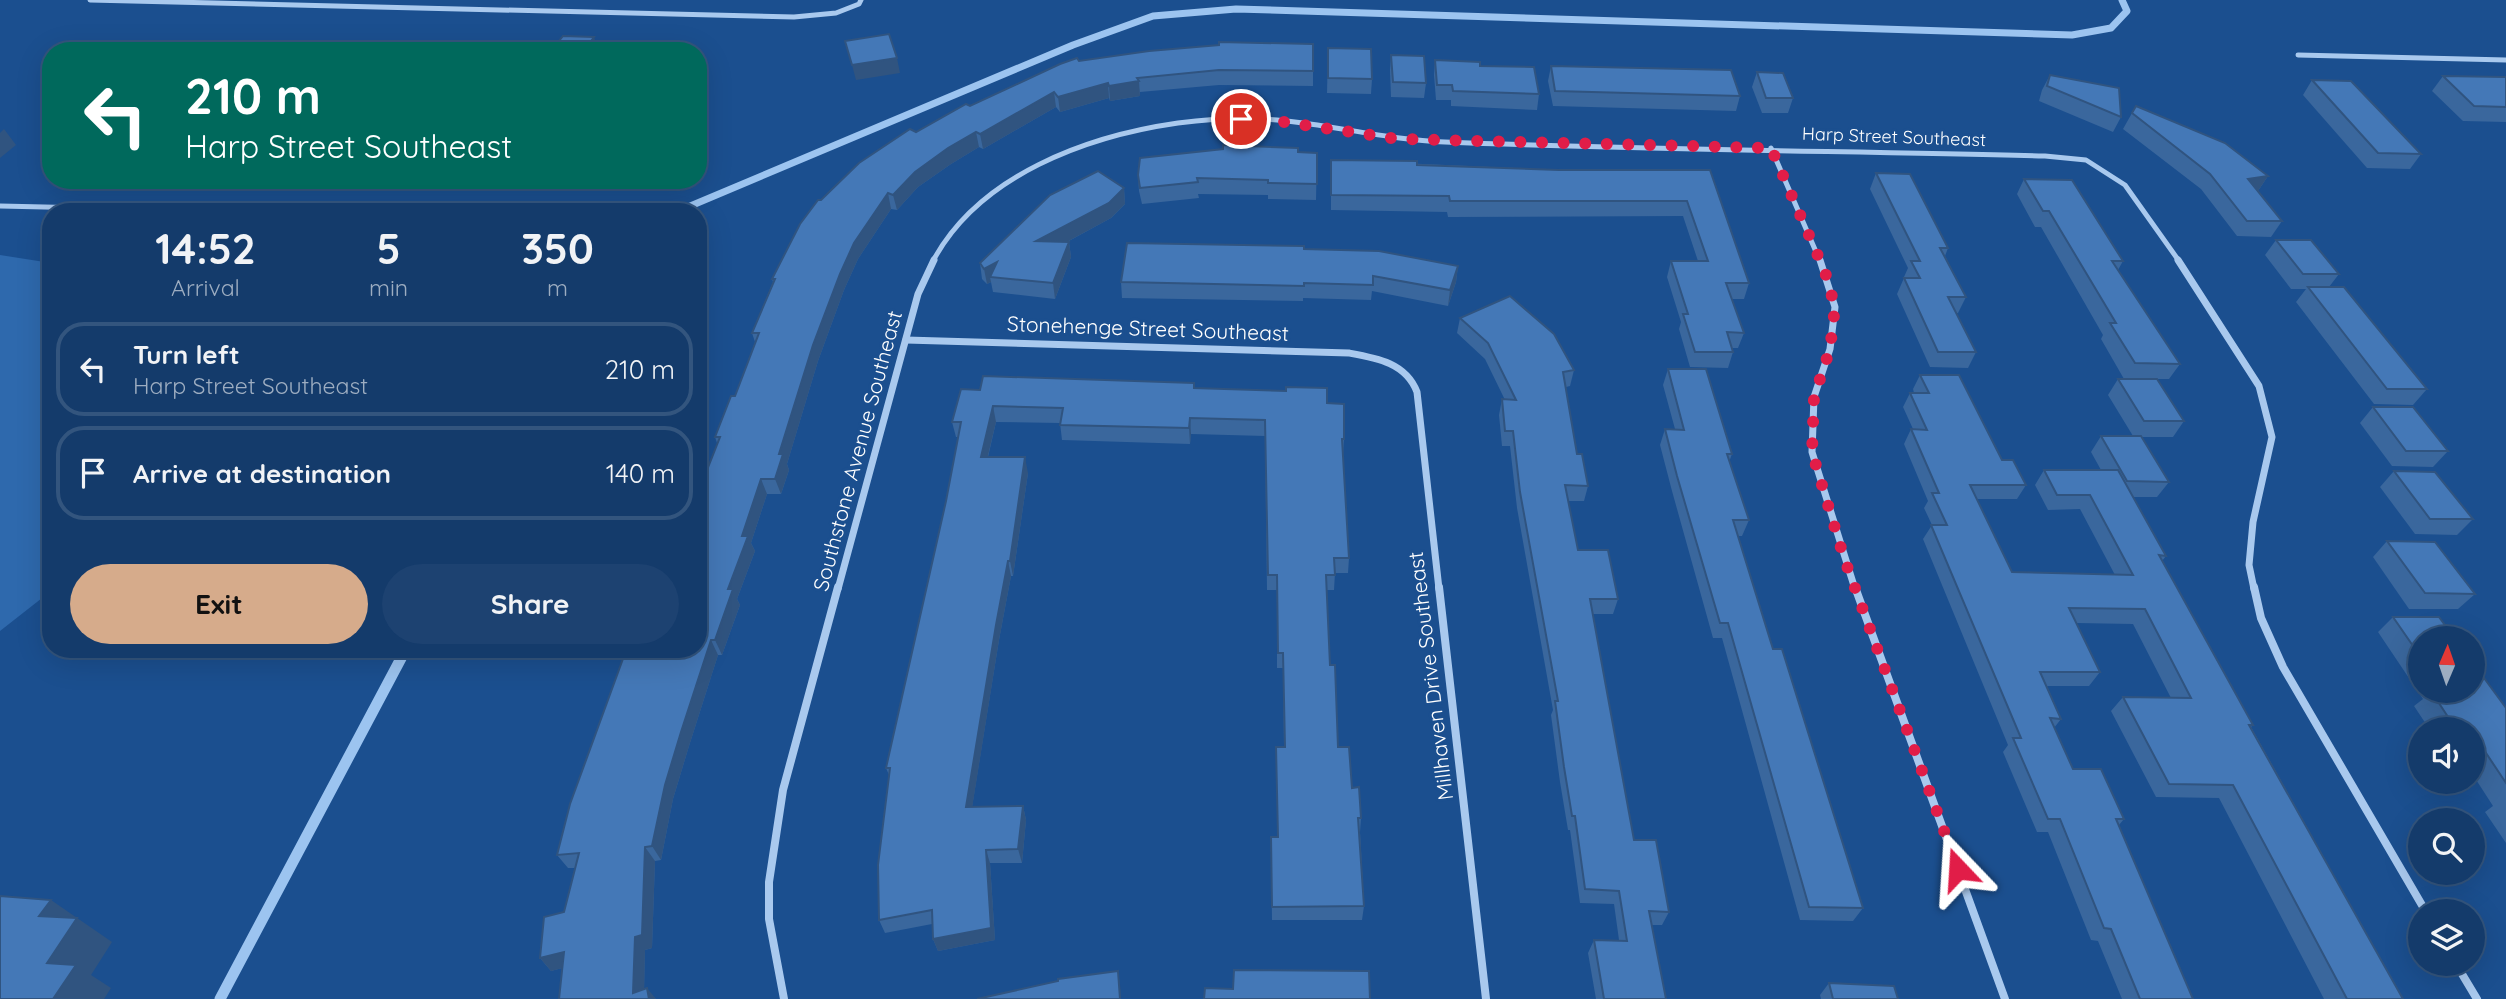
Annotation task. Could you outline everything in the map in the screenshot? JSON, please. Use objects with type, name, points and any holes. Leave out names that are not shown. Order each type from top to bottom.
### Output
[{"type":"street","points":[[90,0],[794,17],[821,16],[845,11],[860,2]]},
{"type":"street","points":[[2298,55],[2506,60]]},
{"type":"street","name":"Harp Street Southeast","points":[[1241,119],[1284,122],[1398,139],[1994,154],[2086,160],[2125,185],[2186,271],[2259,386],[2272,437],[2253,523],[2249,565],[2261,618],[2284,667],[2418,899]]},
{"type":"street","name":"Southstone Avenue Southeast","points":[[784,999],[769,919],[769,882],[783,790],[918,294],[948,237],[971,211],[1023,172],[1102,140],[1185,122],[1241,119]]},
{"type":"street","points":[[1771,148],[1825,272],[1835,307],[1830,349],[1814,397],[1812,452],[1844,558],[2005,999]]},
{"type":"street","points":[[0,206],[42,207]]},
{"type":"street","name":"Stonehenge Street Southeast","points":[[906,340],[1324,351],[1369,356],[1388,362]]},
{"type":"street","name":"Millhaven Drive Southeast","points":[[1388,362],[1408,373],[1417,392],[1486,999]]},
{"type":"street","points":[[2463,976],[2477,999]]},
{"type":"shaded area","points":[[0,255],[42,262],[42,598],[0,631]]},
{"type":"building","points":[[889,34],[897,58],[852,65],[845,41]]},
{"type":"building","points":[[563,36],[594,37],[590,42],[558,42]]},
{"type":"building","points":[[1219,42],[1313,44],[1313,71],[1219,70],[1137,78],[1139,81],[1109,86],[1108,83],[1058,97],[1054,92],[980,134],[976,132],[948,148],[915,172],[893,195],[888,193],[854,243],[840,274],[813,345],[779,454],[783,454],[775,479],[761,479],[742,536],[748,536],[728,589],[733,589],[715,640],[711,640],[707,652],[707,470],[720,437],[715,437],[731,396],[735,396],[759,333],[752,333],[775,279],[772,279],[800,224],[818,200],[859,163],[910,129],[916,132],[966,104],[970,106],[1060,64],[1077,58],[1079,61],[1219,45]]},
{"type":"building","points":[[1328,48],[1371,49],[1372,79],[1328,78]]},
{"type":"building","points":[[1391,55],[1424,56],[1426,83],[1393,82]]},
{"type":"building","points":[[1435,60],[1480,62],[1480,66],[1534,67],[1539,94],[1453,91],[1452,85],[1437,85]]},
{"type":"building","points":[[1551,66],[1731,70],[1740,96],[1555,91]]},
{"type":"building","points":[[1757,72],[1783,73],[1793,98],[1766,98]]},
{"type":"building","points":[[2050,75],[2119,88],[2121,117],[2047,86]]},
{"type":"building","points":[[2443,76],[2506,77],[2506,107],[2474,106]]},
{"type":"building","points":[[2312,80],[2351,81],[2421,154],[2378,153]]},
{"type":"building","points":[[2136,106],[2225,143],[2268,176],[2248,179],[2282,221],[2247,221],[2210,174],[2132,113]]},
{"type":"building","points":[[1223,145],[1298,148],[1298,152],[1317,153],[1317,184],[1197,178],[1198,182],[1140,188],[1140,158],[1223,149]]},
{"type":"building","points":[[1331,160],[1417,161],[1417,165],[1559,170],[1710,170],[1749,283],[1726,283],[1744,333],[1727,332],[1733,352],[1695,352],[1683,314],[1688,314],[1671,261],[1708,261],[1687,201],[1450,201],[1449,196],[1331,195]]},
{"type":"building","points":[[1098,171],[1124,188],[1109,203],[1036,241],[1069,242],[1053,283],[990,277],[997,262],[984,269],[980,263],[1050,195]]},
{"type":"building","points":[[1876,173],[1910,174],[1948,248],[1940,248],[1966,297],[1948,297],[1976,352],[1938,352],[1904,278],[1920,278],[1911,261],[1920,261]]},
{"type":"building","points":[[2024,179],[2072,180],[2123,261],[2112,261],[2180,364],[2135,363],[2110,323],[2116,323],[2049,211],[2043,211]]},
{"type":"building","points":[[2276,240],[2311,240],[2339,274],[2303,274]]},
{"type":"building","points":[[1127,243],[1304,246],[1304,249],[1379,251],[1458,266],[1450,290],[1373,276],[1373,285],[1121,282]]},
{"type":"building","points":[[2308,287],[2344,287],[2427,389],[2387,389]]},
{"type":"building","points":[[1510,296],[1554,334],[1574,370],[1563,372],[1577,454],[1582,454],[1588,486],[1565,485],[1578,550],[1608,550],[1618,599],[1590,599],[1634,840],[1656,840],[1669,912],[1649,911],[1666,999],[1604,999],[1594,940],[1627,941],[1619,891],[1585,889],[1575,816],[1572,816],[1564,767],[1555,701],[1558,701],[1520,492],[1513,431],[1505,431],[1502,399],[1516,400],[1488,343],[1460,318]]},
{"type":"building","points":[[1668,369],[1706,369],[1732,454],[1727,454],[1749,520],[1733,520],[1773,649],[1782,649],[1863,908],[1809,907],[1728,623],[1720,623],[1677,476],[1665,429],[1684,430]]},
{"type":"building","points":[[1920,375],[1959,375],[2002,460],[2013,460],[2026,485],[1970,485],[2012,572],[2133,575],[2090,495],[2057,495],[2044,470],[2118,470],[2166,556],[2159,555],[2253,725],[2249,725],[2403,999],[2347,999],[2233,785],[2169,784],[2123,697],[2191,698],[2145,609],[2069,608],[2100,672],[2040,672],[2061,719],[2050,718],[2073,769],[2101,769],[2124,819],[2116,819],[2193,999],[2140,999],[2111,929],[2104,928],[2060,819],[2048,819],[2013,738],[2021,738],[1931,525],[1947,525],[1932,493],[1939,493],[1911,429],[1927,430],[1910,393],[1929,393]]},
{"type":"building","points":[[983,376],[1194,383],[1194,388],[1286,391],[1286,387],[1327,388],[1327,403],[1344,404],[1342,439],[1349,558],[1334,558],[1335,575],[1326,575],[1330,665],[1335,665],[1338,747],[1349,747],[1352,788],[1359,787],[1361,818],[1358,818],[1364,906],[1272,907],[1271,837],[1278,837],[1276,747],[1285,747],[1283,653],[1278,653],[1277,575],[1268,575],[1265,420],[1190,418],[1189,428],[1060,425],[1063,408],[993,406],[981,457],[1025,457],[1010,561],[996,625],[966,807],[1023,806],[1018,849],[986,850],[991,928],[933,939],[932,910],[879,920],[878,865],[890,768],[886,768],[961,422],[952,422],[961,389],[980,390]]},
{"type":"building","points":[[2118,379],[2157,379],[2184,421],[2144,421]]},
{"type":"building","points":[[2373,407],[2413,407],[2448,451],[2406,451]]},
{"type":"building","points":[[2101,436],[2141,436],[2169,482],[2127,481]]},
{"type":"building","points":[[2394,471],[2435,472],[2473,519],[2430,519]]},
{"type":"building","points":[[2387,541],[2435,542],[2475,594],[2425,593]]},
{"type":"building","points":[[2393,617],[2439,617],[2446,626],[2408,626],[2408,639]]},
{"type":"building","points":[[623,658],[705,658],[665,785],[652,846],[645,847],[642,935],[635,937],[633,993],[647,988],[649,999],[559,999],[564,952],[540,958],[544,917],[564,912],[579,853],[557,855],[570,804]]},
{"type":"building","points":[[2485,679],[2506,708],[2506,783],[2485,752],[2485,717],[2448,717],[2440,704],[2485,704]]},
{"type":"building","points":[[0,896],[51,900],[39,916],[77,918],[47,963],[76,965],[53,999],[0,999]]},
{"type":"building","points":[[1234,970],[1369,971],[1370,999],[1204,999],[1205,988],[1233,989]]},
{"type":"building","points":[[1118,971],[1120,999],[977,999],[1058,979]]},
{"type":"building","points":[[1829,983],[1894,986],[1898,999],[1833,999]]},
{"type":"waterway","points":[[697,203],[1073,45],[1153,16],[1236,9],[2072,35],[2111,28],[2127,11],[2122,0]]},
{"type":"waterway","points":[[220,999],[401,658]]},
{"type":"route","points":[[1241,119],[1265,119],[1398,139],[1446,142],[1771,148],[1825,272],[1835,307],[1830,349],[1814,397],[1812,452],[1844,558],[1958,869]]}]
